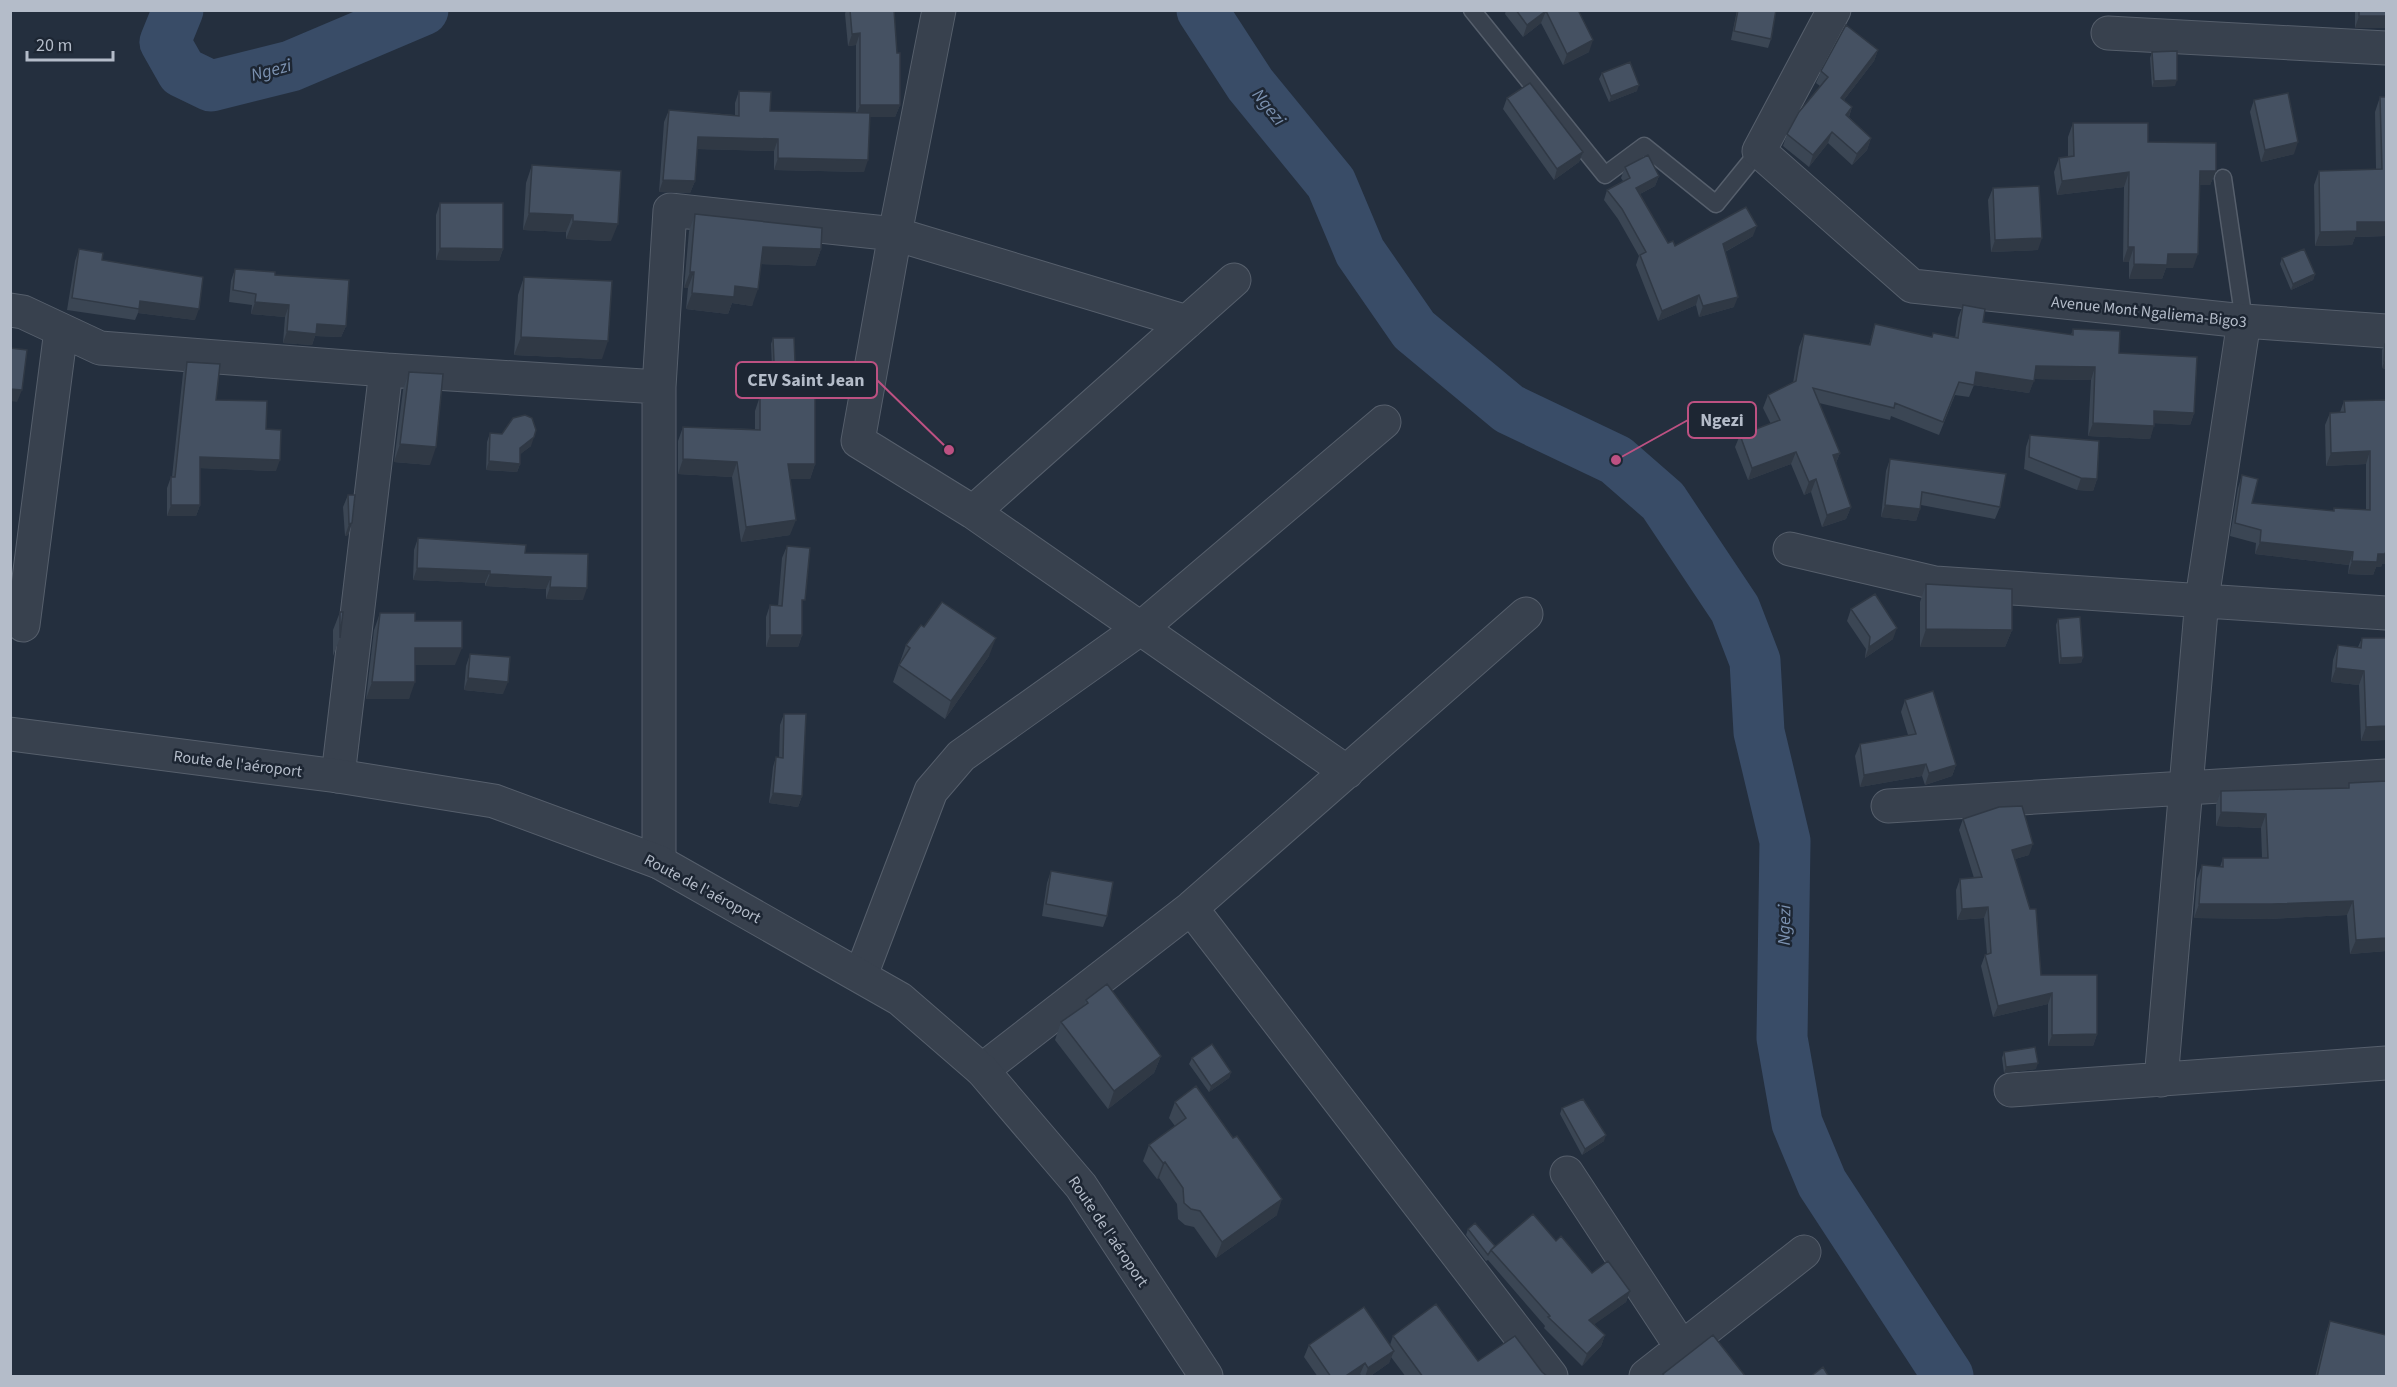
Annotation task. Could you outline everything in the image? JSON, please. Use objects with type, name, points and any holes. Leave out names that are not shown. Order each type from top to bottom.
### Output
[{"type":"street","points":[[939,10],[895,234],[858,441],[973,512],[1347,772]]},
{"type":"street","points":[[1759,151],[1834,10]]},
{"type":"street","points":[[2108,33],[2386,48]]},
{"type":"street","name":"Avenue Mont Ngaliema-Bigo3","points":[[1759,151],[1912,286],[2244,321],[2386,331]]},
{"type":"street","points":[[659,862],[659,387],[670,210],[895,234],[1187,322]]},
{"type":"street","points":[[973,512],[1234,280]]},
{"type":"street","points":[[10,310],[23,312],[100,348],[386,370],[659,387]]},
{"type":"street","points":[[2161,1080],[2202,600],[2244,321]]},
{"type":"street","points":[[23,625],[61,330]]},
{"type":"street","points":[[338,776],[386,370]]},
{"type":"street","points":[[861,975],[931,790],[961,756],[1141,628],[1384,422]]},
{"type":"street","points":[[1790,549],[1935,584],[2386,613]]},
{"type":"street","points":[[982,1070],[1191,908],[1526,614]]},
{"type":"street","name":"Route de l'aéroport","points":[[10,734],[338,776],[494,801],[659,862],[900,999],[982,1070],[1081,1186],[1206,1377]]},
{"type":"street","points":[[1888,806],[2386,776]]},
{"type":"street","points":[[1191,908],[1551,1377]]},
{"type":"street","points":[[2012,1090],[2386,1063]]},
{"type":"street","points":[[1567,1173],[1682,1348]]},
{"type":"street","points":[[1646,1377],[1804,1252]]},
{"type":"lane","points":[[1472,10],[1605,175],[1644,146],[1716,204],[1759,151]]},
{"type":"lane","points":[[2223,178],[2244,321]]},
{"type":"building","points":[[850,10],[894,10],[897,53],[900,53],[900,105],[860,105],[860,33],[852,34]]},
{"type":"building","points":[[1516,10],[1578,10],[1593,40],[1567,54],[1546,11],[1527,25]]},
{"type":"building","points":[[1738,10],[1776,10],[1771,39],[1734,31]]},
{"type":"building","points":[[2359,10],[2386,10],[2386,16],[2359,16]]},
{"type":"building","points":[[1846,25],[1878,50],[1841,98],[1852,107],[1846,115],[1871,138],[1857,154],[1832,132],[1813,155],[1787,134],[1799,112],[1828,77],[1821,71]]},
{"type":"building","points":[[2177,51],[2177,80],[2154,81],[2152,52]]},
{"type":"building","points":[[1630,62],[1639,85],[1611,96],[1602,73]]},
{"type":"building","points":[[1530,83],[1583,152],[1557,169],[1507,98]]},
{"type":"building","points":[[739,91],[771,92],[770,111],[870,113],[868,160],[778,158],[778,139],[698,137],[695,181],[663,180],[669,110],[739,116]]},
{"type":"building","points":[[2288,93],[2298,142],[2265,150],[2254,100]]},
{"type":"building","points":[[2380,97],[2386,97],[2386,222],[2357,222],[2357,231],[2320,232],[2319,171],[2382,169]]},
{"type":"building","points":[[2073,123],[2148,123],[2148,142],[2216,143],[2216,171],[2200,171],[2198,254],[2168,254],[2167,265],[2134,264],[2134,247],[2128,247],[2129,172],[2062,181],[2059,158],[2074,156]]},
{"type":"building","points":[[1648,155],[1659,176],[1636,188],[1668,243],[1673,241],[1675,246],[1746,207],[1757,226],[1723,244],[1738,297],[1703,306],[1699,295],[1662,311],[1640,255],[1646,252],[1622,209],[1607,190],[1630,178],[1625,167]]},
{"type":"building","points":[[532,165],[621,171],[618,224],[573,221],[573,215],[529,213]]},
{"type":"building","points":[[2039,186],[2042,238],[1995,240],[1993,188]]},
{"type":"building","points":[[440,203],[503,203],[503,249],[440,248]]},
{"type":"building","points":[[695,214],[822,228],[821,249],[763,247],[758,289],[735,286],[734,297],[692,293],[694,272],[690,272]]},
{"type":"building","points":[[79,249],[103,253],[102,260],[203,277],[199,309],[140,301],[139,309],[72,298]]},
{"type":"building","points":[[2304,249],[2315,274],[2293,284],[2282,258]]},
{"type":"building","points":[[235,269],[275,272],[275,275],[349,280],[346,326],[317,324],[316,334],[287,331],[289,305],[255,302],[256,294],[233,290]]},
{"type":"building","points":[[524,277],[612,281],[608,341],[521,337]]},
{"type":"building","points":[[1963,305],[1985,309],[1983,322],[2073,335],[2073,329],[2120,331],[2119,353],[2197,357],[2194,413],[2154,411],[2154,426],[2093,423],[2095,367],[2036,366],[2034,381],[1976,372],[1974,385],[1959,382],[1943,422],[1895,403],[1894,408],[1813,388],[1840,453],[1833,455],[1851,507],[1827,515],[1816,479],[1809,482],[1796,452],[1752,468],[1740,435],[1780,420],[1768,395],[1796,381],[1804,334],[1870,345],[1875,324],[1932,337],[1933,333],[1958,338]]},
{"type":"building","points":[[773,338],[794,338],[795,362],[774,362]]},
{"type":"building","points":[[2386,343],[2386,363],[2384,362]]},
{"type":"building","points":[[10,348],[27,350],[22,390],[10,389]]},
{"type":"building","points":[[187,362],[220,364],[216,400],[267,401],[266,429],[281,430],[280,460],[200,457],[200,505],[171,505],[171,477],[175,477]]},
{"type":"building","points":[[409,372],[443,374],[436,447],[400,444]]},
{"type":"building","points":[[760,396],[815,396],[815,464],[788,464],[796,520],[746,527],[737,462],[683,459],[683,427],[760,430]]},
{"type":"building","points":[[2386,400],[2386,551],[2385,554],[2378,554],[2377,562],[2352,561],[2353,552],[2260,542],[2261,530],[2235,523],[2242,475],[2258,479],[2252,503],[2334,511],[2334,508],[2370,510],[2370,451],[2331,453],[2330,413],[2345,412],[2344,401]]},
{"type":"building","points":[[525,415],[532,418],[536,430],[534,437],[520,448],[520,464],[489,461],[490,433],[502,434],[513,418]]},
{"type":"building","points":[[2030,435],[2099,441],[2097,479],[2081,478],[2029,457]]},
{"type":"building","points":[[1890,459],[2006,474],[2000,507],[1922,492],[1920,509],[1885,505]]},
{"type":"building","points":[[348,495],[355,495],[352,523],[349,524]]},
{"type":"building","points":[[418,538],[526,545],[525,553],[588,554],[587,588],[550,587],[551,577],[490,574],[490,571],[417,568]]},
{"type":"building","points":[[787,546],[810,548],[805,600],[802,600],[802,635],[770,635],[770,605],[782,606]]},
{"type":"building","points":[[1926,584],[2012,589],[2012,630],[1926,629]]},
{"type":"building","points":[[1875,594],[1897,628],[1869,647],[1870,637],[1851,609]]},
{"type":"building","points":[[942,602],[996,638],[951,701],[899,665],[910,648],[906,645],[921,625],[924,627]]},
{"type":"building","points":[[340,612],[343,612],[340,638]]},
{"type":"building","points":[[380,613],[415,613],[415,621],[462,621],[462,648],[415,648],[415,682],[372,682]]},
{"type":"building","points":[[2080,617],[2083,657],[2061,658],[2058,619]]},
{"type":"building","points":[[2362,638],[2386,638],[2386,726],[2366,727],[2364,671],[2336,668],[2338,645],[2361,648]]},
{"type":"building","points":[[470,654],[510,657],[508,682],[468,678]]},
{"type":"building","points":[[1933,691],[1956,765],[1929,773],[1926,764],[1864,775],[1860,744],[1916,734],[1905,700]]},
{"type":"building","points":[[784,714],[806,714],[802,796],[773,793],[776,757],[783,758]]},
{"type":"building","points":[[2386,781],[2386,938],[2356,940],[2353,901],[2199,904],[2202,865],[2223,867],[2223,858],[2268,858],[2266,814],[2221,812],[2221,791],[2349,788],[2349,783]]},
{"type":"building","points":[[2022,806],[2033,844],[2012,850],[2030,909],[2036,909],[2041,975],[2097,975],[2097,1034],[2052,1035],[2052,993],[1998,1006],[1985,955],[1991,953],[1988,907],[1962,909],[1960,879],[1982,877],[1963,819],[1999,807]]},
{"type":"building","points":[[1051,871],[1113,882],[1107,916],[1046,904]]},
{"type":"building","points":[[1107,984],[1161,1056],[1114,1091],[1061,1022],[1088,1003],[1086,1000]]},
{"type":"building","points":[[1212,1044],[1231,1072],[1211,1086],[1192,1058]]},
{"type":"building","points":[[2035,1047],[2038,1063],[2006,1067],[2004,1052]]},
{"type":"building","points":[[1196,1086],[1233,1138],[1237,1136],[1282,1199],[1222,1242],[1200,1211],[1191,1209],[1184,1203],[1183,1188],[1165,1162],[1163,1163],[1149,1145],[1186,1118],[1175,1102]]},
{"type":"building","points":[[1583,1099],[1606,1135],[1585,1149],[1562,1108]]},
{"type":"building","points":[[1533,1214],[1556,1241],[1561,1236],[1592,1273],[1608,1261],[1630,1291],[1589,1320],[1605,1335],[1587,1354],[1548,1317],[1550,1316],[1491,1250]]},
{"type":"building","points":[[1475,1223],[1495,1246],[1488,1255],[1468,1229]]},
{"type":"building","points":[[1436,1304],[1478,1361],[1515,1336],[1548,1377],[1423,1377],[1393,1336]]},
{"type":"building","points":[[1364,1307],[1394,1351],[1368,1368],[1365,1363],[1344,1377],[1331,1377],[1309,1345]]},
{"type":"building","points":[[2330,1321],[2386,1335],[2386,1377],[2317,1377]]},
{"type":"building","points":[[1713,1335],[1746,1377],[1665,1377],[1663,1374]]},
{"type":"building","points":[[1823,1367],[1829,1377],[1810,1377]]},
{"type":"waterway","name":"Ngezi","points":[[178,10],[165,42],[182,72],[211,86],[291,66],[423,10]]},
{"type":"waterway","name":"Ngezi","points":[[1202,10],[1250,84],[1331,183],[1360,252],[1414,330],[1509,409],[1616,460],[1663,501],[1735,609],[1755,661],[1759,732],[1785,841],[1782,1038],[1797,1123],[1822,1183],[1948,1376]]},
{"type":"place","name":"CEV Saint Jean","points":[[949,450]]},
{"type":"place","name":"Ngezi","points":[[1616,460]]}]
